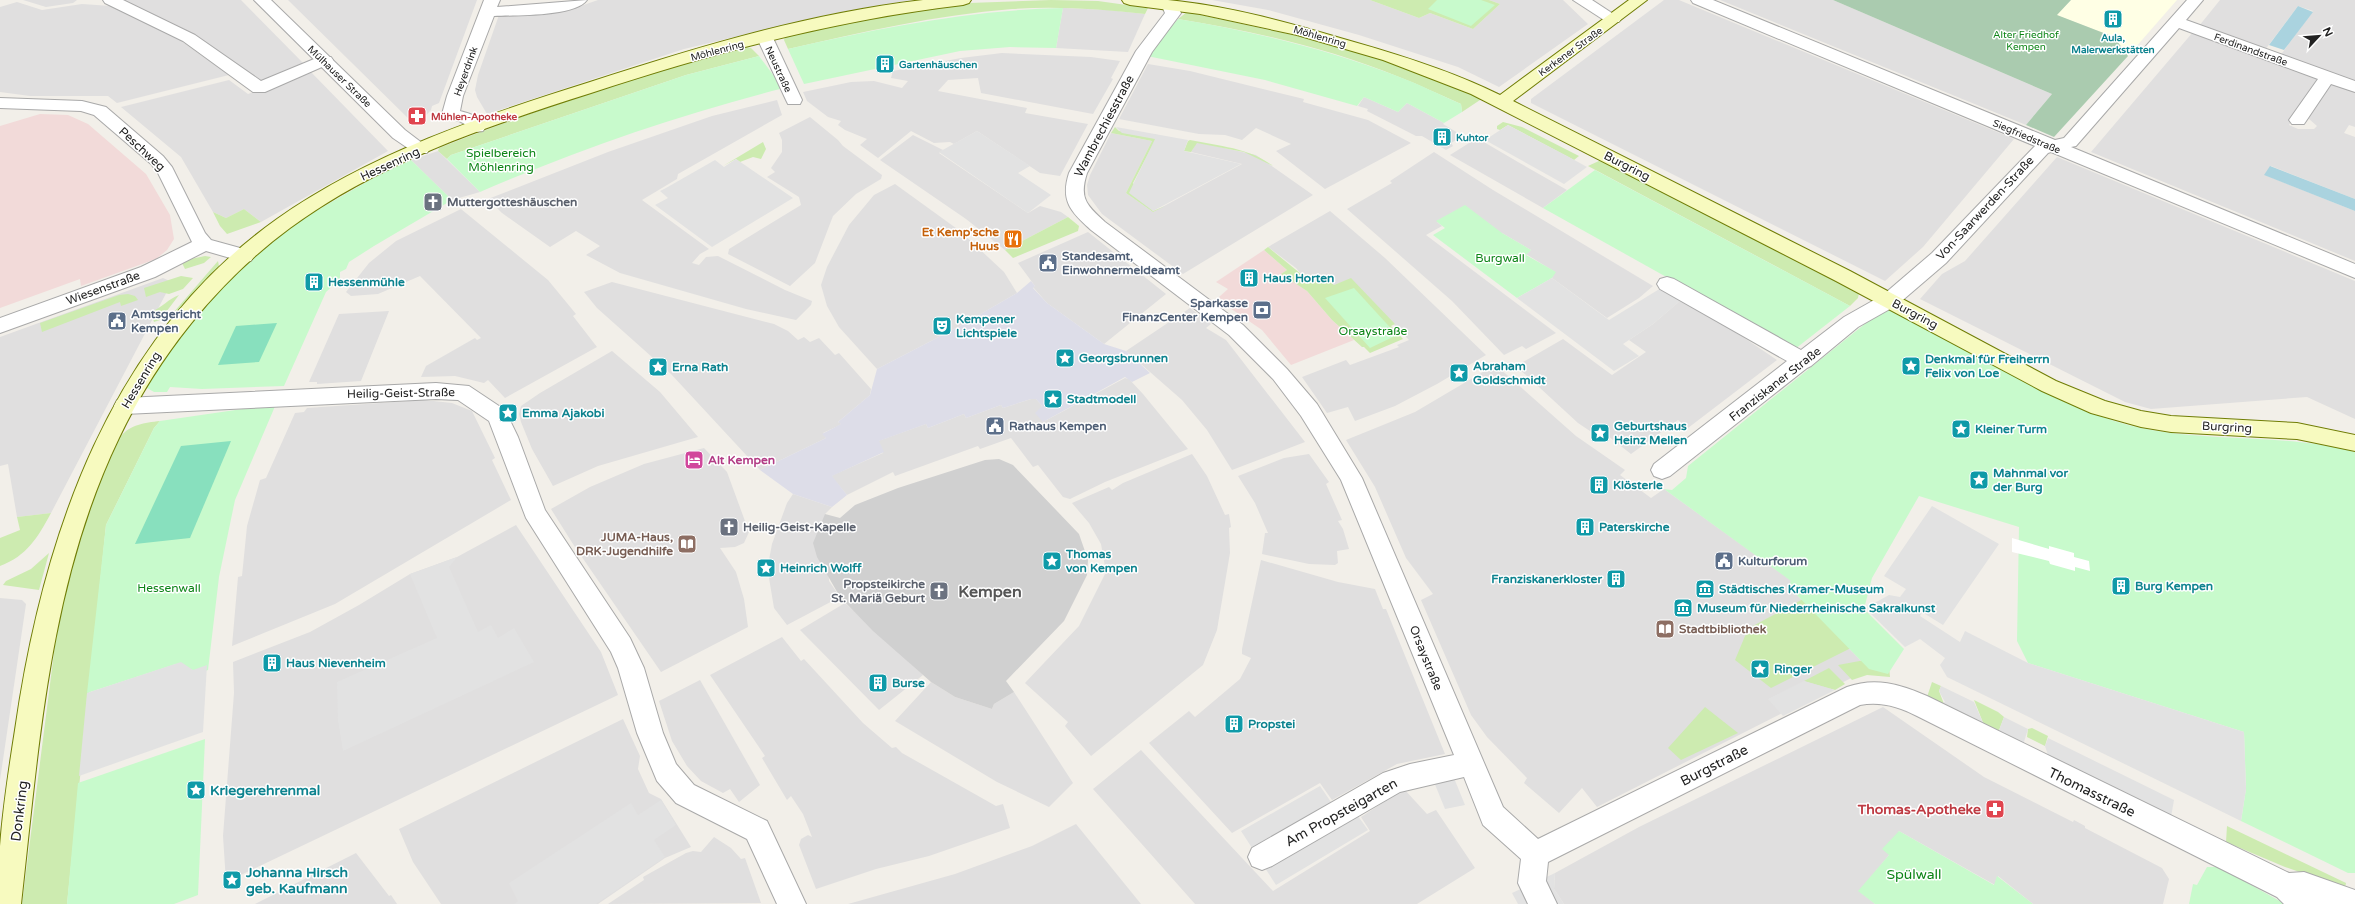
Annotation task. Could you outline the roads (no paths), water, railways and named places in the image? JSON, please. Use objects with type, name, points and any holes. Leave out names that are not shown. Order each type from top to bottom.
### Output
[{"type":"main road","name":"Möhlenring","points":[[477,127],[633,74],[765,38],[876,13],[964,0]]},
{"type":"main road","name":"Möhlenring","points":[[1130,0],[1169,4],[1247,18],[1327,38],[1405,63],[1501,102]]},
{"type":"main road","name":"Kerkener Straße","points":[[1501,102],[1639,0]]},
{"type":"main road","name":"Burgring","points":[[1501,102],[1890,300],[2049,386],[2099,407],[2141,419],[2171,424],[2297,431],[2355,443]]},
{"type":"main road","name":"Hessenring","points":[[31,718],[40,653],[59,568],[82,496],[105,443],[125,406],[172,332],[207,291],[244,256],[306,209],[352,182],[421,149],[477,127]]},
{"type":"main road","name":"Donkring","points":[[7,904],[31,718]]},
{"type":"street","points":[[112,0],[189,38],[259,88],[325,60]]},
{"type":"street","name":"Mülhauser Straße","points":[[262,0],[399,134],[421,149]]},
{"type":"street","points":[[489,6],[563,7],[579,0]]},
{"type":"street","points":[[1580,0],[1613,20]]},
{"type":"street","name":"Siegfriedstraße","points":[[1699,0],[2355,271]]},
{"type":"street","name":"Von-Saarwerden-Straße","points":[[1890,300],[1939,258],[2035,155],[2042,149],[2070,142],[2195,0]]},
{"type":"street","name":"Wambrechiesstraße","points":[[1169,4],[1173,13],[1169,21],[1144,51],[1078,173],[1073,186],[1074,199],[1081,211],[1098,226],[1187,292]]},
{"type":"street","name":"Heyerdrink","points":[[477,127],[468,118],[451,114],[455,96],[489,6]]},
{"type":"street","name":"Ferdinandstraße","points":[[2175,21],[2355,87]]},
{"type":"street","name":"Neustraße","points":[[765,38],[794,100]]},
{"type":"street","points":[[2298,120],[2328,77]]},
{"type":"street","name":"Peschweg","points":[[0,103],[82,106],[100,112],[156,160],[166,171],[197,236],[204,244]]},
{"type":"street","points":[[204,244],[244,256]]},
{"type":"street","name":"Wiesenstraße","points":[[0,326],[148,272],[204,244]]},
{"type":"street","points":[[1667,284],[1804,361]]},
{"type":"street","name":"Orsaystraße","points":[[1187,292],[1236,330],[1280,374],[1309,410],[1341,460],[1360,498],[1493,816],[1504,828],[1536,854]]},
{"type":"street","name":"Franziskaner Straße","points":[[1662,470],[1804,361],[1851,322],[1890,300]]},
{"type":"street","name":"Heilig-Geist-Straße","points":[[125,406],[400,391],[462,392],[497,416],[508,437],[534,512],[546,533],[621,646],[641,696],[658,756],[675,785],[685,794],[757,830],[792,904]]},
{"type":"street","name":"Burgstraße","points":[[1536,854],[1856,695],[1871,692],[1897,696]]},
{"type":"street","name":"Thomasstraße","points":[[1897,696],[1926,708],[2287,887],[2295,895],[2310,904]]},
{"type":"street","name":"Am Propsteigarten","points":[[1262,857],[1392,782],[1410,776],[1470,764]]},
{"type":"street","points":[[1536,854],[1532,883],[1543,904]]},
{"type":"street","name":"Thomasstraße","points":[[2287,887],[2304,886],[2355,904]]},
{"type":"water","points":[[2298,6],[2313,12],[2284,50],[2269,45]]},
{"type":"water","points":[[2270,166],[2355,199],[2355,211],[2264,175]]},
{"type":"place","name":"Aula, Malerwerkstätten","points":[[2113,19]]},
{"type":"place","name":"Gartenhäuschen","points":[[885,64]]},
{"type":"place","name":"Mühlen-Apotheke","points":[[417,116]]},
{"type":"place","name":"Kuhtor","points":[[1442,137]]},
{"type":"place","name":"Muttergotteshäuschen","points":[[433,202]]},
{"type":"place","name":"Et Kemp'sche Huus","points":[[1013,239]]},
{"type":"place","name":"Standesamt, Einwohnermeldeamt","points":[[1048,263]]},
{"type":"place","name":"Haus Horten","points":[[1249,278]]},
{"type":"place","name":"Hessenmühle","points":[[314,282]]},
{"type":"place","name":"Sparkasse FinanzCenter Kempen","points":[[1262,310]]},
{"type":"place","name":"Amtsgericht Kempen","points":[[117,321]]},
{"type":"place","name":"Kempener Lichtspiele","points":[[942,326]]},
{"type":"place","name":"Georgsbrunnen","points":[[1065,358]]},
{"type":"place","name":"Denkmal für Freiherrn Felix von Loe","points":[[1911,366]]},
{"type":"place","name":"Erna Rath","points":[[658,367]]},
{"type":"place","name":"Abraham Goldschmidt","points":[[1459,373]]},
{"type":"place","name":"Stadtmodell","points":[[1053,399]]},
{"type":"place","name":"Emma Ajakobi","points":[[508,413]]},
{"type":"place","name":"Rathaus Kempen","points":[[995,426]]},
{"type":"place","name":"Kleiner Turm","points":[[1961,429]]},
{"type":"place","name":"Geburtshaus Heinz Mellen","points":[[1600,433]]},
{"type":"place","name":"Alt Kempen","points":[[694,460]]},
{"type":"place","name":"Mahnmal vor der Burg","points":[[1979,480]]},
{"type":"place","name":"Klösterle","points":[[1599,485]]},
{"type":"place","name":"Heilig-Geist-Kapelle","points":[[729,527]]},
{"type":"place","name":"Paterskirche","points":[[1585,527]]},
{"type":"place","name":"JUMA-Haus, DRK-Jugendhilfe","points":[[687,544]]},
{"type":"place","name":"Thomas von Kempen","points":[[1052,561]]},
{"type":"place","name":"Kulturforum","points":[[1724,561]]},
{"type":"place","name":"Heinrich Wolff","points":[[766,568]]},
{"type":"place","name":"Franziskanerkloster","points":[[1616,579]]},
{"type":"place","name":"Burg Kempen","points":[[2121,586]]},
{"type":"place","name":"Städtisches Kramer-Museum","points":[[1705,589]]},
{"type":"place","name":"Propsteikirche St. Mariä Geburt","points":[[939,591]]},
{"type":"place","name":"Museum für Niederrheinische Sakralkunst","points":[[1683,608]]},
{"type":"place","name":"Stadtbibliothek","points":[[1665,629]]},
{"type":"place","name":"Haus Nievenheim","points":[[272,663]]},
{"type":"place","name":"Ringer","points":[[1760,669]]},
{"type":"place","name":"Burse","points":[[878,683]]},
{"type":"place","name":"Propstei","points":[[1234,724]]},
{"type":"place","name":"Kriegerehrenmal","points":[[196,790]]},
{"type":"place","name":"Thomas-Apotheke","points":[[1995,809]]},
{"type":"place","name":"Johanna Hirsch geb. Kaufmann","points":[[232,880]]},
{"type":"district","name":"Kempen","points":[[990,591]]},
{"type":"park label","name":"Alter Friedhof Kempen","points":[[2026,40]]},
{"type":"park label","name":"Spielbereich Möhlenring","points":[[501,160]]},
{"type":"park label","name":"Burgwall","points":[[1500,258]]},
{"type":"park label","name":"Hessenwall","points":[[169,588]]},
{"type":"park label","name":"Spülwall","points":[[1914,874]]}]
